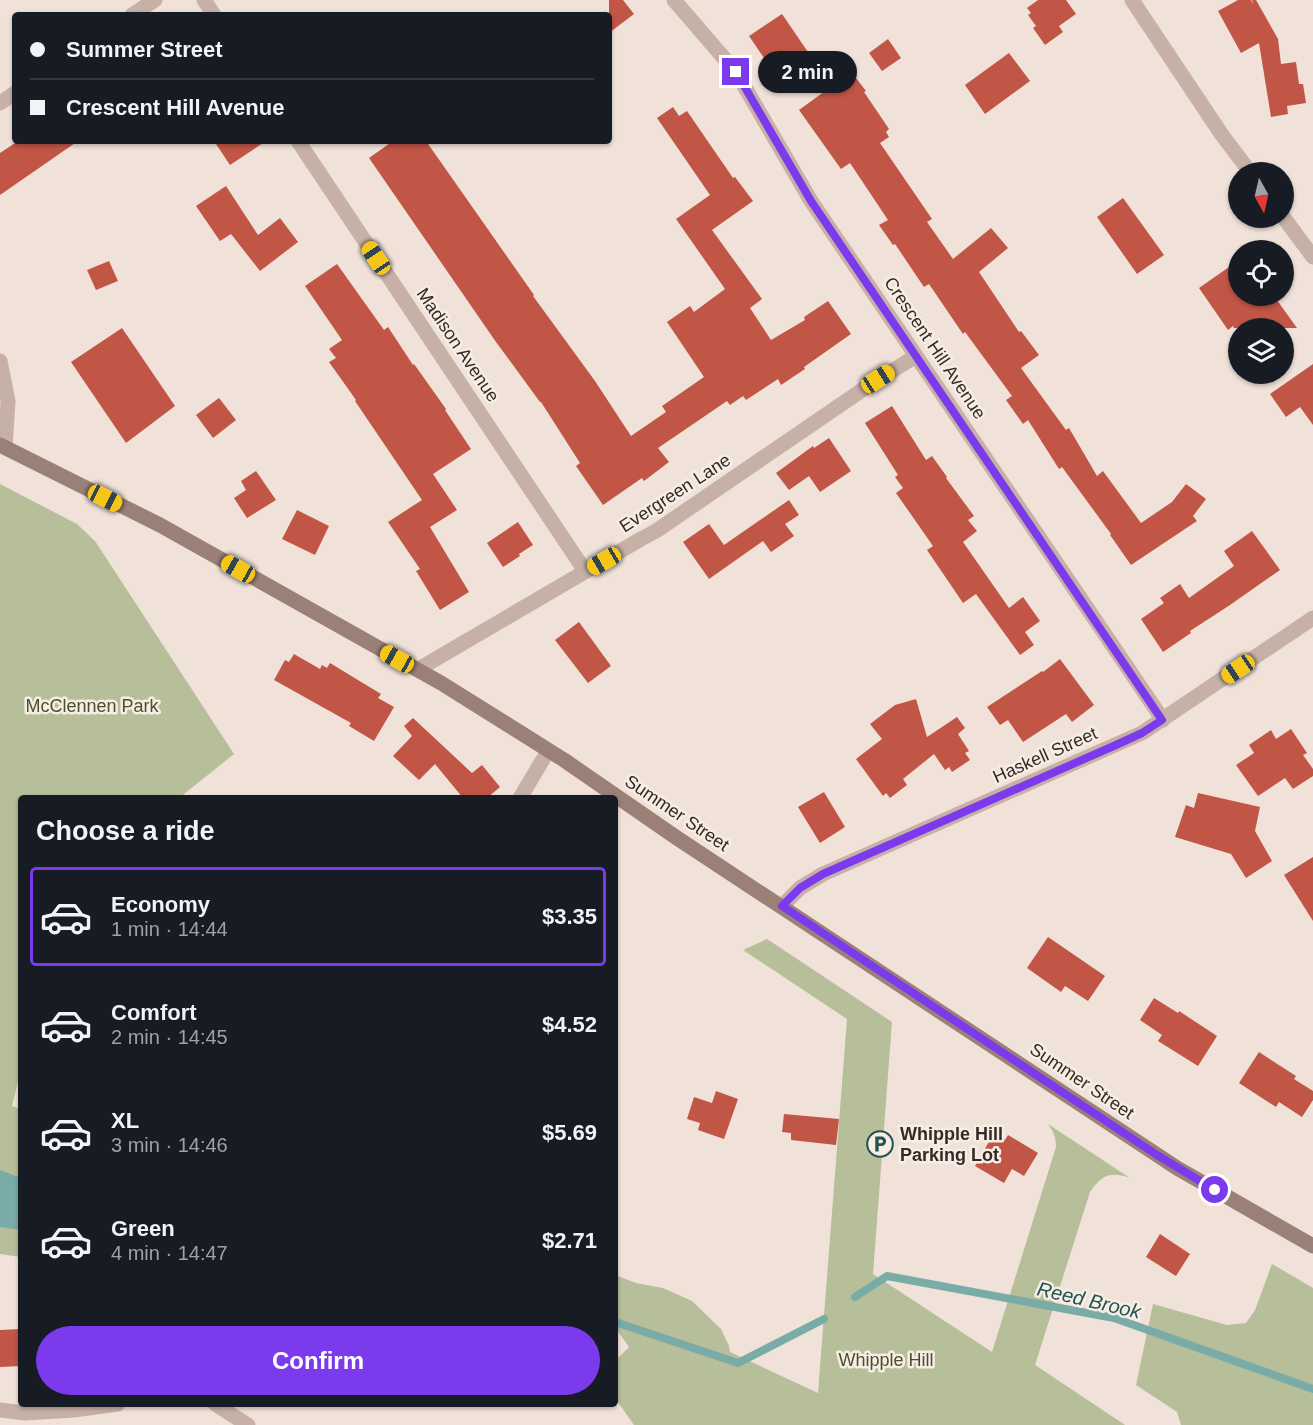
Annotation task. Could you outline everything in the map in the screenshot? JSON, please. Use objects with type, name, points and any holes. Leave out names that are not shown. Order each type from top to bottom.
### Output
[{"type":"main road","name":"Summer Street","points":[[3,446],[160,525],[441,683],[613,795]]},
{"type":"main road","name":"Summer Street","points":[[618,798],[1177,1168],[1313,1246]]},
{"type":"street","points":[[137,12],[155,0]]},
{"type":"street","name":"Crescent Hill Avenue","points":[[674,0],[736,72],[811,201],[1162,720]]},
{"type":"street","points":[[1132,0],[1222,135],[1243,162]]},
{"type":"street","name":"Madison Avenue","points":[[300,144],[585,571]]},
{"type":"street","points":[[1291,228],[1313,257]]},
{"type":"street","name":"Evergreen Lane","points":[[417,670],[656,531],[867,386],[916,356]]},
{"type":"street","points":[[0,361],[8,401],[3,446]]},
{"type":"street","name":"Haskell Street","points":[[782,906],[800,888],[823,874],[1142,733],[1313,618]]},
{"type":"street","points":[[522,795],[548,751]]},
{"type":"street","points":[[0,1410],[25,1413],[96,1407]]},
{"type":"street","points":[[220,1407],[248,1425]]},
{"type":"green space","name":"McClennen Park","points":[[0,484],[77,524],[95,541],[234,754],[183,795],[18,795],[18,1081],[12,1106],[18,1108],[18,1257],[0,1254]]},
{"type":"green space","name":"Whipple Hill","points":[[767,939],[892,1022],[873,1274],[992,1352],[1056,1147],[1054,1135],[1048,1124],[1130,1178],[1117,1175],[1107,1176],[1102,1178],[1090,1192],[1035,1365],[1125,1425],[634,1425],[618,1402],[618,1358],[629,1347],[618,1331],[618,1276],[636,1283],[663,1288],[692,1301],[721,1329],[730,1352],[818,1393],[847,1019],[743,950]]},
{"type":"green space","points":[[1272,1264],[1313,1288],[1313,1425],[1181,1425],[1177,1412],[1136,1385],[1153,1304],[1227,1325],[1246,1323],[1255,1310]]},
{"type":"water","points":[[0,1170],[18,1177],[18,1230],[0,1227]]},
{"type":"building","points":[[609,0],[623,0],[634,14],[612,31],[612,12],[609,12]]},
{"type":"building","points":[[1038,0],[1066,0],[1076,14],[1059,26],[1063,32],[1045,45],[1033,28],[1036,26],[1028,15],[1031,13],[1027,8]]},
{"type":"building","points":[[1238,0],[1251,0],[1253,4],[1252,0],[1256,0],[1278,39],[1281,64],[1296,62],[1299,84],[1303,84],[1306,103],[1287,106],[1288,114],[1271,117],[1259,43],[1241,53],[1218,11]]},
{"type":"building","points":[[782,14],[808,52],[775,74],[749,36]]},
{"type":"building","points":[[888,39],[901,58],[882,71],[869,53]]},
{"type":"building","points":[[1009,53],[1030,81],[985,114],[965,85]]},
{"type":"building","points":[[853,74],[889,129],[886,132],[889,137],[880,143],[932,219],[927,222],[953,259],[991,228],[1008,248],[979,272],[1019,332],[1021,331],[1039,355],[1021,368],[1066,430],[1069,428],[1097,476],[1103,471],[1141,523],[1172,502],[1186,484],[1206,499],[1193,516],[1197,521],[1131,565],[1062,467],[1059,469],[1028,420],[1023,424],[1006,400],[1012,396],[965,332],[963,334],[929,284],[924,287],[879,225],[888,220],[850,163],[841,169],[799,110]]},
{"type":"building","points":[[673,107],[679,116],[687,111],[733,178],[735,177],[753,201],[712,230],[762,299],[750,308],[771,340],[805,320],[804,317],[828,301],[851,334],[781,385],[778,379],[746,400],[743,396],[730,405],[727,401],[658,448],[669,462],[644,481],[642,478],[603,505],[576,466],[580,463],[541,402],[496,342],[369,158],[389,144],[428,144],[595,381],[631,436],[666,412],[662,406],[704,377],[667,322],[690,306],[694,312],[725,289],[676,219],[710,195],[657,118]]},
{"type":"building","points":[[14,144],[74,144],[0,195],[0,153]]},
{"type":"building","points":[[216,144],[262,144],[230,165]]},
{"type":"building","points":[[226,186],[258,235],[280,218],[298,242],[260,271],[231,234],[220,241],[196,206]]},
{"type":"building","points":[[1123,198],[1164,255],[1137,274],[1097,217]]},
{"type":"building","points":[[109,261],[118,281],[96,290],[87,270]]},
{"type":"building","points":[[337,264],[384,330],[388,327],[446,409],[471,449],[433,474],[457,510],[430,527],[469,592],[440,610],[416,571],[420,569],[388,522],[422,500],[329,362],[336,358],[329,349],[342,340],[305,286]]},
{"type":"building","points":[[1228,268],[1228,306],[1281,306],[1290,318],[1228,318],[1228,330],[1199,288]]},
{"type":"building","points":[[122,328],[175,406],[126,443],[71,362]]},
{"type":"building","points":[[1313,364],[1313,425],[1300,407],[1286,417],[1270,394],[1284,384],[1294,384],[1294,377]]},
{"type":"building","points":[[219,398],[236,420],[213,438],[196,415]]},
{"type":"building","points":[[892,406],[926,460],[932,456],[974,516],[968,520],[977,531],[963,542],[1009,608],[1023,597],[1040,621],[1025,632],[1034,645],[1020,655],[976,594],[963,603],[927,550],[933,546],[896,493],[903,488],[895,477],[898,475],[865,423]]},
{"type":"building","points":[[829,438],[851,471],[820,492],[809,476],[789,490],[776,473],[813,446],[814,448]]},
{"type":"building","points":[[256,471],[276,500],[247,518],[234,498],[246,490],[241,481]]},
{"type":"building","points":[[789,500],[799,515],[785,524],[794,536],[771,552],[763,541],[709,579],[683,542],[709,524],[724,545]]},
{"type":"building","points":[[297,510],[329,526],[315,555],[282,539]]},
{"type":"building","points":[[518,522],[533,545],[503,567],[487,543]]},
{"type":"building","points":[[1252,531],[1280,570],[1163,652],[1141,619],[1164,603],[1160,598],[1180,584],[1189,598],[1234,566],[1224,551]]},
{"type":"building","points":[[579,622],[611,666],[588,683],[555,640]]},
{"type":"building","points":[[294,654],[320,669],[322,665],[327,668],[330,663],[381,694],[378,698],[394,707],[374,741],[349,726],[351,723],[274,680],[285,660],[289,662]]},
{"type":"building","points":[[1060,659],[1094,705],[1072,722],[1066,714],[1023,742],[1008,720],[1000,725],[987,707]]},
{"type":"building","points":[[916,699],[927,737],[957,717],[965,728],[958,734],[969,751],[965,753],[970,760],[952,772],[949,767],[945,770],[934,754],[903,779],[907,785],[890,798],[886,793],[883,796],[856,759],[882,739],[870,724],[895,705]]},
{"type":"building","points":[[413,718],[472,773],[482,765],[500,787],[491,795],[461,795],[435,764],[419,780],[393,756],[412,736],[404,726]]},
{"type":"building","points":[[1291,729],[1307,753],[1303,755],[1313,769],[1313,776],[1293,789],[1285,778],[1258,796],[1236,765],[1254,753],[1249,745],[1271,730],[1276,739]]},
{"type":"building","points":[[824,792],[845,827],[820,843],[798,807]]},
{"type":"building","points":[[1198,793],[1260,807],[1255,831],[1272,861],[1246,878],[1231,854],[1175,837],[1186,805],[1194,808]]},
{"type":"building","points":[[1313,857],[1313,921],[1284,875]]},
{"type":"building","points":[[1048,937],[1105,976],[1088,1001],[1065,986],[1061,992],[1027,968]]},
{"type":"building","points":[[1154,998],[1217,1036],[1198,1066],[1158,1041],[1162,1035],[1140,1020]]},
{"type":"building","points":[[1259,1052],[1296,1076],[1294,1079],[1313,1091],[1313,1100],[1302,1117],[1279,1102],[1276,1107],[1239,1083]]},
{"type":"building","points":[[716,1091],[738,1099],[724,1139],[698,1130],[700,1123],[687,1119],[694,1097],[712,1103]]},
{"type":"building","points":[[784,1114],[839,1119],[836,1145],[791,1140],[791,1133],[782,1132]]},
{"type":"building","points":[[994,1133],[1005,1140],[1008,1135],[1038,1153],[1024,1176],[1012,1169],[1004,1183],[975,1166]]},
{"type":"building","points":[[1160,1234],[1190,1254],[1176,1276],[1146,1257]]},
{"type":"building","points":[[18,1329],[18,1366],[0,1367],[0,1330]]},
{"type":"waterway","name":"Reed Brook","points":[[855,1297],[887,1276],[1114,1318],[1313,1389]]},
{"type":"waterway","name":"Reed Brook","points":[[618,1323],[738,1363],[824,1319]]},
{"type":"place","name":"Whipple Hill Parking Lot","points":[[880,1144]]},
{"type":"route","points":[[736,72],[811,201],[1162,720],[1142,733],[1116,745],[823,874],[800,888],[782,906],[1157,1155],[1215,1190]]}]
